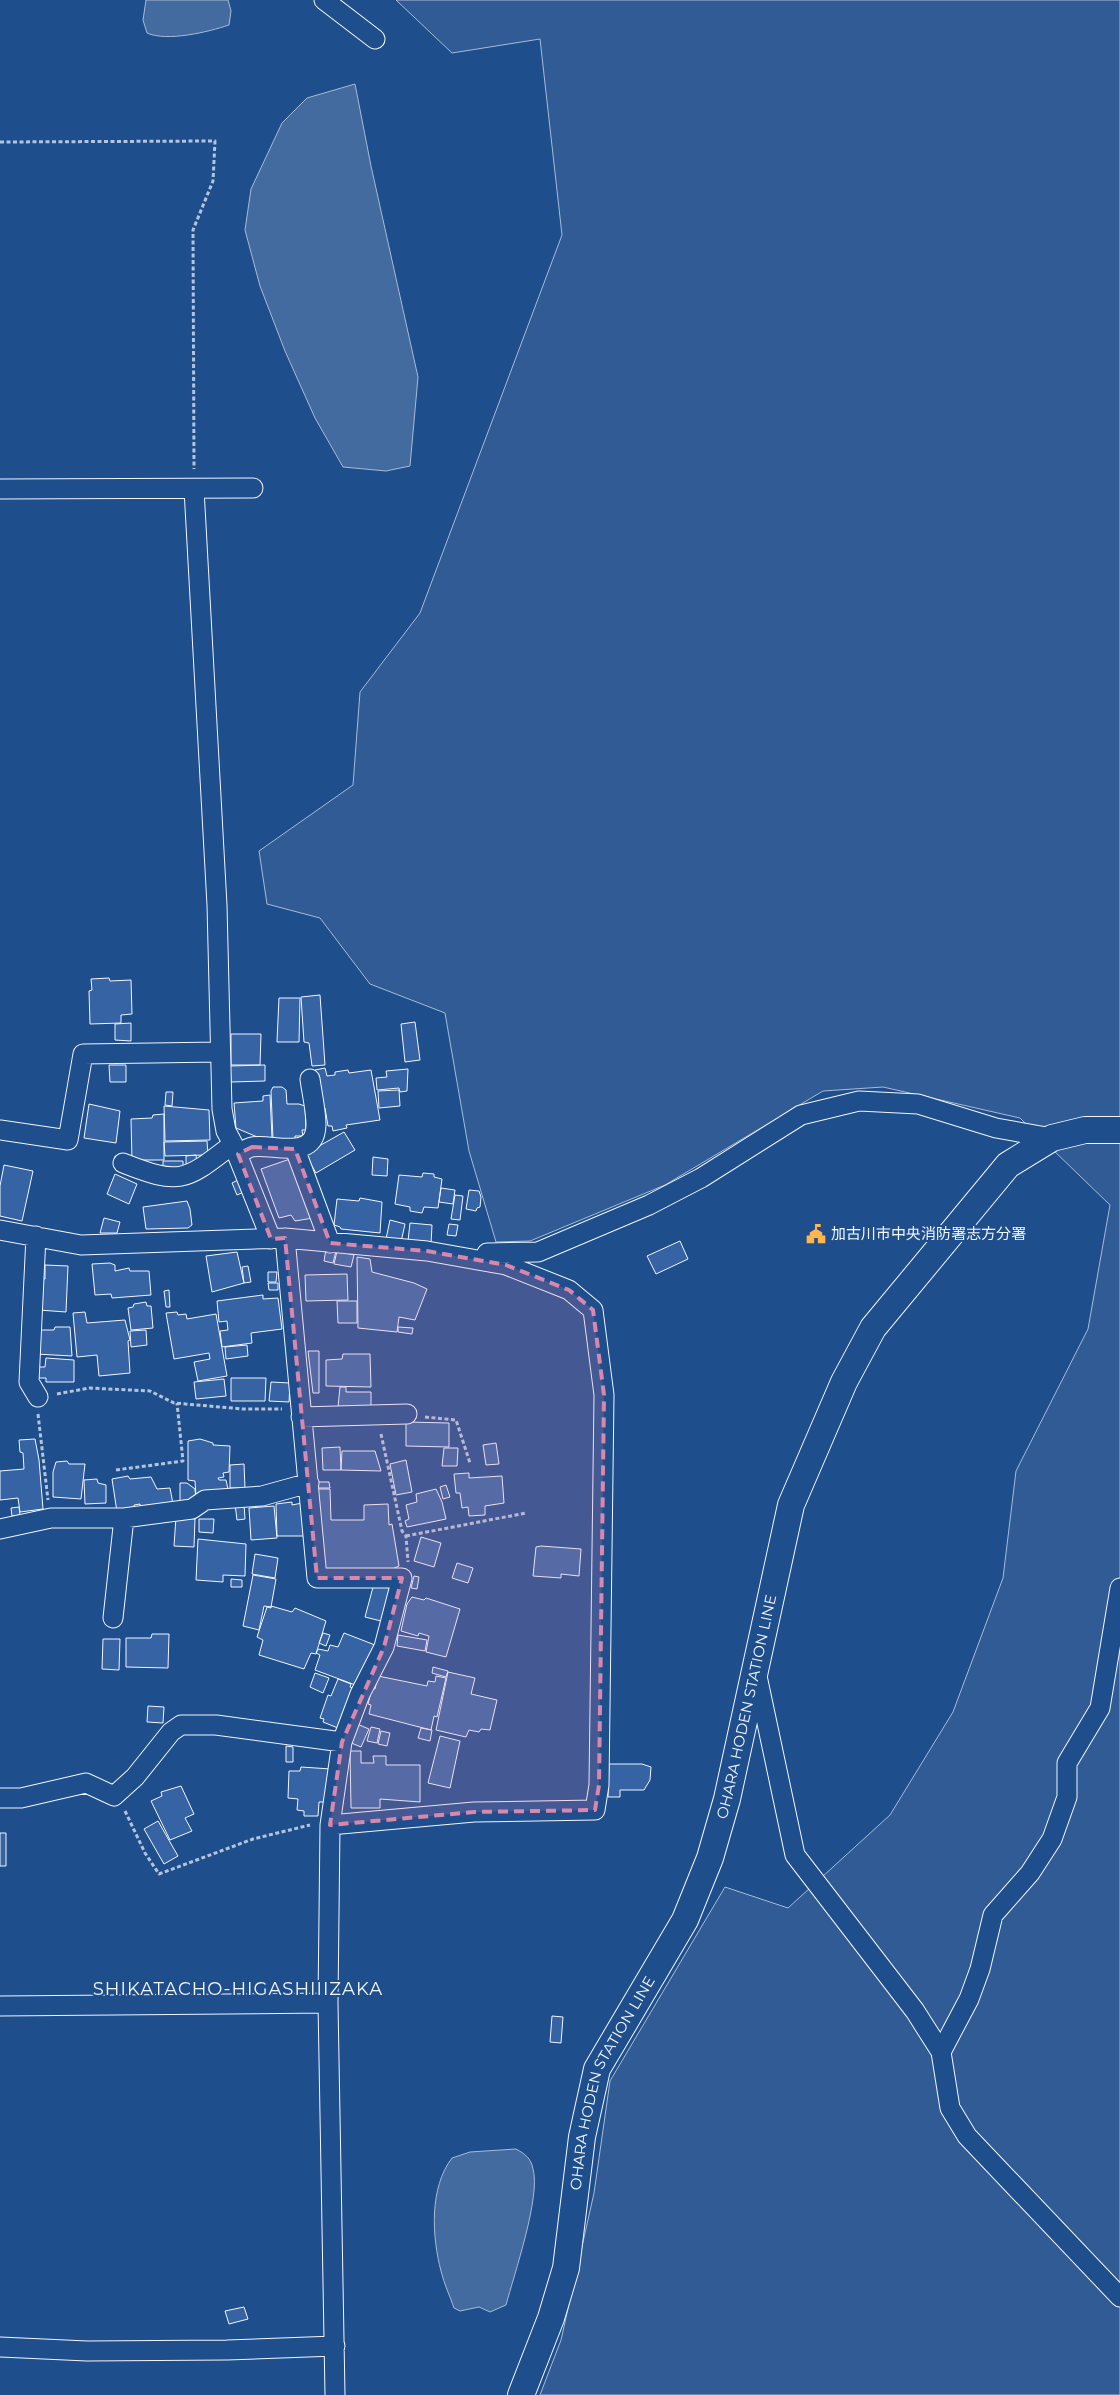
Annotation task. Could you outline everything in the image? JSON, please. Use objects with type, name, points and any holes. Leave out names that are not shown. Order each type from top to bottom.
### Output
[{"type":"main road","name":"OHARA HODEN STATION LINE","points":[[521,2395],[551,2318],[566,2268],[582,2137],[597,2069],[685,1920],[710,1858],[727,1799],[791,1505],[844,1382],[873,1328],[1008,1165],[1052,1138],[1085,1130],[1120,1130]]},
{"type":"street","points":[[324,0],[375,39]]},
{"type":"street","points":[[0,489],[253,488]]},
{"type":"street","points":[[194,489],[217,905],[222,1109],[226,1131],[278,1239],[309,1483],[317,1578],[402,1578],[384,1647],[360,1694],[342,1742],[330,1825],[328,2002],[335,2395]]},
{"type":"street","points":[[0,1130],[68,1140],[83,1054],[220,1052]]},
{"type":"street","points":[[123,1163],[166,1178],[182,1177],[236,1149],[252,1147],[295,1149],[307,1144],[313,1137],[316,1126],[310,1079]]},
{"type":"street","points":[[451,1255],[538,1252],[648,1206],[701,1178],[801,1115],[859,1100],[918,1104],[996,1128],[1052,1138]]},
{"type":"street","points":[[295,1149],[330,1243]]},
{"type":"street","points":[[0,1230],[81,1246],[278,1239],[427,1251],[506,1265],[569,1290],[593,1310],[604,1395],[599,1785],[594,1810],[474,1812],[330,1825]]},
{"type":"street","points":[[36,1236],[29,1382],[38,1397]]},
{"type":"street","points":[[300,1413],[407,1414]]},
{"type":"street","points":[[0,1529],[51,1518],[124,1518],[192,1508],[205,1500],[262,1496],[309,1483]]},
{"type":"street","points":[[113,1618],[124,1518]]},
{"type":"street","points":[[940,2052],[969,1998],[980,1968],[993,1915],[1030,1872],[1052,1839],[1067,1797],[1067,1763],[1100,1708],[1120,1588]]},
{"type":"street","points":[[755,1667],[795,1855],[915,2011],[940,2052],[950,2108],[967,2136],[1120,2297]]},
{"type":"street","points":[[0,1798],[21,1798],[86,1783],[114,1796],[135,1777],[171,1732],[181,1725],[216,1726],[342,1742]]},
{"type":"street","points":[[0,2006],[328,2002]]},
{"type":"street","points":[[0,2347],[87,2351],[226,2350],[335,2346]]},
{"type":"path","points":[[0,142],[215,140],[213,181],[193,230],[194,489]]},
{"type":"path","points":[[51,1518],[38,1415],[38,1397],[89,1388],[150,1391],[177,1404],[300,1413]]},
{"type":"path","points":[[116,1470],[183,1461],[177,1404]]},
{"type":"path","points":[[407,1414],[456,1420],[470,1463]]},
{"type":"path","points":[[377,1415],[402,1532],[406,1536],[526,1513]]},
{"type":"path","points":[[114,1796],[129,1819],[145,1853],[159,1874],[253,1839],[307,1825],[330,1825]]},
{"type":"highlighted area","points":[[252,1147],[295,1149],[330,1243],[427,1251],[506,1265],[569,1290],[593,1310],[604,1395],[599,1785],[595,1810],[474,1812],[330,1825],[342,1742],[384,1647],[402,1578],[317,1578],[285,1238],[271,1239],[238,1154]]},
{"type":"shaded area","points":[[146,0],[228,0],[231,11],[229,25],[199,33],[165,37],[155,36],[147,33],[143,20]]},
{"type":"shaded area","points":[[396,0],[1120,0],[1120,2395],[540,2395],[561,2340],[594,2193],[610,2081],[725,1887],[788,1908],[890,1815],[953,1712],[1003,1578],[1016,1471],[1088,1329],[1110,1205],[1020,1118],[883,1087],[823,1091],[665,1185],[530,1241],[496,1242],[469,1151],[445,1013],[370,984],[320,918],[267,904],[259,851],[353,785],[360,692],[420,613],[562,235],[540,39],[452,53]]},
{"type":"shaded area","points":[[355,84],[371,166],[418,377],[410,466],[386,471],[343,467],[315,418],[285,351],[260,286],[245,230],[251,189],[282,123],[307,98]]},
{"type":"shaded area","points":[[516,2149],[531,2162],[534,2181],[533,2197],[520,2256],[506,2305],[490,2312],[479,2307],[460,2311],[454,2308],[438,2258],[434,2213],[439,2184],[452,2158],[470,2152]]},
{"type":"building","points":[[109,978],[110,981],[131,980],[132,1014],[121,1015],[121,1023],[90,1024],[89,991],[92,990],[91,979]]},
{"type":"building","points":[[320,995],[325,1065],[312,1066],[309,1043],[304,1042],[301,997]]},
{"type":"building","points":[[279,998],[300,998],[299,1042],[277,1042]]},
{"type":"building","points":[[415,1022],[420,1060],[405,1062],[401,1024]]},
{"type":"building","points":[[131,1023],[131,1041],[115,1040],[115,1024]]},
{"type":"building","points":[[231,1034],[261,1034],[260,1065],[231,1065]]},
{"type":"building","points":[[109,1065],[126,1065],[126,1082],[110,1082]]},
{"type":"building","points":[[265,1065],[265,1081],[231,1082],[230,1066]]},
{"type":"building","points":[[325,1068],[327,1076],[335,1075],[335,1072],[348,1070],[349,1073],[371,1070],[380,1120],[346,1125],[347,1128],[333,1131],[332,1126],[328,1126],[325,1108],[321,1109],[315,1070]]},
{"type":"building","points":[[408,1069],[407,1091],[400,1092],[399,1088],[377,1090],[376,1078],[387,1077],[386,1071]]},
{"type":"building","points":[[273,1087],[282,1087],[286,1090],[287,1104],[305,1106],[306,1130],[302,1130],[303,1136],[295,1136],[295,1139],[273,1140],[271,1091]]},
{"type":"building","points":[[399,1090],[400,1106],[379,1108],[378,1091]]},
{"type":"building","points":[[166,1092],[173,1092],[172,1106],[165,1105]]},
{"type":"building","points":[[270,1095],[272,1138],[262,1139],[236,1128],[234,1103],[263,1101],[263,1096]]},
{"type":"building","points":[[89,1104],[120,1111],[116,1143],[84,1138]]},
{"type":"building","points":[[164,1106],[209,1110],[210,1140],[165,1141]]},
{"type":"building","points":[[164,1114],[164,1160],[132,1160],[131,1119],[152,1118],[153,1115]]},
{"type":"building","points":[[344,1132],[355,1150],[316,1173],[305,1154]]},
{"type":"building","points":[[207,1141],[208,1155],[165,1156],[164,1142]]},
{"type":"building","points":[[196,1155],[197,1165],[186,1165],[186,1156]]},
{"type":"building","points":[[373,1157],[388,1159],[387,1176],[372,1175]]},
{"type":"building","points":[[290,1159],[313,1218],[295,1221],[291,1215],[279,1218],[261,1169]]},
{"type":"building","points":[[163,1161],[183,1161],[183,1169],[163,1170]]},
{"type":"building","points":[[4,1165],[33,1171],[22,1221],[0,1216],[0,1186]]},
{"type":"building","points":[[423,1173],[434,1174],[434,1177],[442,1179],[438,1208],[424,1207],[422,1213],[410,1211],[410,1207],[395,1204],[399,1175],[422,1177]]},
{"type":"building","points":[[115,1174],[137,1184],[129,1204],[107,1194]]},
{"type":"building","points":[[238,1180],[244,1192],[237,1195],[232,1183]]},
{"type":"building","points":[[441,1188],[455,1190],[453,1204],[439,1202]]},
{"type":"building","points":[[469,1190],[479,1191],[481,1197],[480,1207],[476,1211],[466,1209]]},
{"type":"building","points":[[455,1195],[463,1196],[460,1220],[451,1219]]},
{"type":"building","points":[[360,1198],[382,1202],[380,1233],[341,1229],[334,1225],[337,1199],[359,1201]]},
{"type":"building","points":[[187,1201],[192,1225],[188,1228],[146,1229],[143,1207]]},
{"type":"building","points":[[104,1218],[120,1222],[117,1233],[100,1233]]},
{"type":"building","points":[[390,1220],[405,1224],[401,1242],[386,1239]]},
{"type":"building","points":[[410,1223],[432,1225],[431,1244],[408,1241]]},
{"type":"building","points":[[449,1224],[458,1225],[456,1236],[447,1235]]},
{"type":"building","points":[[680,1241],[688,1259],[656,1274],[647,1256]]},
{"type":"building","points":[[326,1249],[336,1251],[333,1263],[324,1261]]},
{"type":"building","points":[[337,1251],[354,1255],[351,1267],[334,1264]]},
{"type":"building","points":[[237,1252],[244,1283],[212,1292],[206,1256]]},
{"type":"building","points":[[357,1257],[370,1259],[372,1272],[414,1283],[427,1289],[415,1320],[399,1317],[397,1332],[358,1328]]},
{"type":"building","points":[[110,1263],[115,1265],[115,1271],[129,1268],[130,1271],[149,1271],[151,1295],[112,1298],[111,1294],[95,1295],[92,1264]]},
{"type":"building","points":[[45,1265],[68,1266],[66,1312],[39,1310],[40,1279],[45,1279]]},
{"type":"building","points":[[248,1266],[251,1282],[244,1283],[242,1267]]},
{"type":"building","points":[[268,1272],[277,1272],[276,1282],[268,1282]]},
{"type":"building","points":[[347,1274],[348,1300],[306,1301],[305,1275]]},
{"type":"building","points":[[268,1283],[278,1283],[278,1290],[269,1290]]},
{"type":"building","points":[[169,1290],[170,1307],[166,1307],[164,1291]]},
{"type":"building","points":[[263,1295],[263,1299],[278,1298],[282,1329],[251,1333],[252,1343],[222,1347],[220,1331],[228,1330],[227,1321],[219,1322],[217,1301]]},
{"type":"building","points":[[337,1301],[357,1301],[357,1323],[338,1323]]},
{"type":"building","points":[[146,1302],[147,1306],[151,1306],[153,1328],[131,1330],[128,1308],[133,1307],[134,1304]]},
{"type":"building","points":[[85,1312],[87,1323],[125,1320],[130,1340],[128,1341],[130,1373],[99,1376],[97,1355],[77,1357],[73,1313]]},
{"type":"building","points":[[177,1312],[178,1315],[186,1314],[187,1319],[216,1314],[227,1376],[198,1381],[194,1362],[210,1359],[209,1353],[174,1359],[166,1313]]},
{"type":"building","points":[[55,1327],[70,1327],[72,1356],[36,1354],[38,1330],[54,1330]]},
{"type":"building","points":[[398,1327],[413,1328],[412,1334],[398,1332]]},
{"type":"building","points":[[146,1330],[147,1345],[131,1347],[130,1331]]},
{"type":"building","points":[[247,1345],[248,1356],[226,1359],[225,1347]]},
{"type":"building","points":[[308,1351],[319,1351],[319,1393],[313,1393]]},
{"type":"building","points":[[343,1354],[370,1354],[371,1387],[326,1386],[326,1360],[342,1359]]},
{"type":"building","points":[[46,1358],[74,1360],[74,1382],[46,1382],[46,1378],[37,1378],[37,1367],[45,1367]]},
{"type":"building","points":[[231,1378],[266,1378],[265,1401],[231,1401]]},
{"type":"building","points":[[224,1379],[226,1396],[196,1399],[194,1382]]},
{"type":"building","points":[[271,1382],[290,1383],[289,1402],[269,1401]]},
{"type":"building","points":[[340,1387],[346,1387],[346,1392],[371,1392],[371,1407],[338,1407]]},
{"type":"building","points":[[406,1422],[449,1423],[449,1447],[406,1446]]},
{"type":"building","points":[[35,1439],[39,1460],[43,1509],[20,1512],[18,1498],[0,1500],[0,1471],[24,1469],[23,1453],[20,1452],[19,1440]]},
{"type":"building","points":[[200,1439],[213,1443],[213,1445],[230,1446],[229,1472],[223,1473],[224,1477],[218,1478],[219,1480],[226,1480],[229,1494],[196,1497],[195,1481],[188,1480],[188,1441]]},
{"type":"building","points":[[496,1443],[499,1464],[486,1465],[483,1445]]},
{"type":"building","points":[[340,1447],[341,1470],[323,1470],[322,1448]]},
{"type":"building","points":[[444,1448],[458,1448],[457,1466],[442,1466]]},
{"type":"building","points":[[342,1451],[375,1451],[381,1471],[341,1470]]},
{"type":"building","points":[[406,1460],[412,1492],[396,1495],[390,1464]]},
{"type":"building","points":[[67,1461],[69,1464],[85,1464],[81,1499],[53,1497],[53,1472],[56,1462]]},
{"type":"building","points":[[244,1464],[245,1488],[230,1488],[230,1465]]},
{"type":"building","points":[[469,1473],[469,1478],[502,1476],[504,1503],[485,1506],[485,1515],[469,1516],[468,1507],[462,1508],[460,1493],[456,1493],[454,1474]]},
{"type":"building","points":[[128,1476],[130,1479],[151,1477],[157,1489],[170,1488],[173,1504],[141,1509],[140,1504],[134,1505],[134,1509],[117,1512],[112,1479]]},
{"type":"building","points":[[97,1479],[98,1483],[106,1485],[106,1503],[85,1504],[84,1480]]},
{"type":"building","points":[[315,1482],[329,1482],[330,1488],[316,1488]]},
{"type":"building","points":[[180,1483],[187,1483],[195,1489],[196,1501],[180,1502]]},
{"type":"building","points":[[446,1485],[450,1497],[443,1499],[440,1487]]},
{"type":"building","points":[[316,1489],[330,1489],[331,1520],[364,1520],[364,1505],[388,1504],[389,1525],[392,1524],[399,1566],[390,1570],[323,1572]]},
{"type":"building","points":[[436,1489],[442,1502],[446,1519],[407,1527],[405,1521],[409,1519],[406,1505],[417,1502],[416,1494]]},
{"type":"building","points":[[292,1502],[292,1505],[307,1502],[308,1536],[277,1536],[276,1504]]},
{"type":"building","points":[[235,1504],[244,1504],[245,1519],[237,1520]]},
{"type":"building","points":[[274,1506],[277,1538],[251,1540],[249,1508]]},
{"type":"building","points":[[19,1507],[20,1515],[12,1516],[11,1508]]},
{"type":"building","points":[[176,1517],[195,1519],[194,1547],[174,1546]]},
{"type":"building","points":[[199,1519],[214,1519],[213,1533],[199,1532]]},
{"type":"building","points":[[421,1537],[441,1543],[434,1567],[414,1561]]},
{"type":"building","points":[[198,1539],[246,1544],[245,1576],[223,1575],[223,1582],[196,1580]]},
{"type":"building","points":[[536,1547],[581,1549],[579,1576],[561,1574],[561,1578],[533,1576]]},
{"type":"building","points":[[255,1554],[278,1558],[275,1578],[252,1574]]},
{"type":"building","points":[[457,1563],[473,1568],[468,1583],[452,1578]]},
{"type":"building","points":[[253,1575],[276,1579],[271,1607],[264,1606],[259,1630],[243,1626]]},
{"type":"building","points":[[414,1576],[419,1577],[417,1589],[411,1588]]},
{"type":"building","points":[[231,1579],[242,1580],[242,1587],[231,1587]]},
{"type":"building","points":[[386,1584],[391,1591],[381,1621],[365,1617],[373,1587]]},
{"type":"building","points":[[412,1597],[424,1600],[426,1598],[460,1609],[446,1657],[426,1652],[429,1636],[419,1633],[418,1636],[401,1631],[407,1604]]},
{"type":"building","points":[[271,1606],[292,1612],[295,1608],[326,1621],[316,1654],[311,1653],[304,1669],[259,1655],[263,1640],[257,1637],[267,1607],[271,1608]]},
{"type":"building","points":[[323,1633],[330,1635],[326,1646],[319,1643]]},
{"type":"building","points":[[344,1633],[375,1645],[358,1686],[315,1670],[320,1655],[316,1653],[318,1649],[328,1651],[330,1645],[338,1647]]},
{"type":"building","points":[[152,1634],[169,1634],[168,1668],[126,1667],[126,1638],[151,1638]]},
{"type":"building","points":[[398,1635],[427,1640],[425,1651],[397,1646]]},
{"type":"building","points":[[103,1639],[120,1639],[119,1670],[102,1669]]},
{"type":"building","points":[[433,1667],[448,1671],[446,1677],[432,1673]]},
{"type":"building","points":[[448,1672],[475,1678],[471,1694],[497,1700],[490,1730],[481,1729],[479,1732],[469,1730],[466,1737],[436,1730]]},
{"type":"building","points":[[315,1673],[329,1678],[323,1693],[310,1687]]},
{"type":"building","points":[[378,1676],[427,1686],[428,1681],[435,1682],[436,1676],[446,1678],[437,1717],[434,1716],[431,1730],[369,1714],[371,1705],[368,1704],[372,1688],[375,1689]]},
{"type":"building","points":[[338,1679],[351,1684],[350,1687],[353,1688],[338,1728],[323,1722],[324,1719],[320,1718],[328,1695],[331,1696]]},
{"type":"building","points":[[148,1706],[164,1707],[163,1723],[147,1722]]},
{"type":"building","points":[[357,1724],[369,1729],[361,1747],[349,1742]]},
{"type":"building","points":[[371,1727],[380,1729],[377,1743],[367,1741]]},
{"type":"building","points":[[421,1728],[432,1730],[430,1741],[418,1738]]},
{"type":"building","points":[[381,1731],[390,1733],[387,1746],[378,1744]]},
{"type":"building","points":[[440,1736],[460,1741],[450,1788],[428,1783]]},
{"type":"building","points":[[286,1746],[293,1747],[293,1762],[286,1762]]},
{"type":"building","points":[[350,1751],[361,1751],[361,1763],[374,1763],[373,1756],[386,1756],[386,1765],[420,1765],[420,1802],[380,1799],[380,1808],[351,1808]]},
{"type":"building","points":[[609,1764],[642,1764],[651,1767],[650,1780],[644,1790],[620,1790],[620,1797],[608,1797]]},
{"type":"building","points":[[301,1767],[331,1769],[330,1802],[319,1802],[318,1816],[304,1816],[304,1811],[297,1810],[298,1799],[288,1798],[289,1771],[300,1771]]},
{"type":"building","points":[[181,1786],[194,1814],[185,1818],[192,1831],[170,1840],[151,1801],[162,1796],[161,1792]]},
{"type":"building","points":[[158,1821],[178,1856],[164,1864],[144,1829]]},
{"type":"building","points":[[0,1833],[6,1833],[6,1866],[0,1866]]},
{"type":"building","points":[[552,2016],[563,2017],[561,2043],[550,2042]]},
{"type":"building","points":[[244,2307],[248,2319],[229,2324],[225,2311]]},
{"type":"place","name":"加古川市中央消防署志方分署","points":[[816,1234]]},
{"type":"district","name":"SHIKATACHO-HIGASHIIIZAKA","points":[[238,1989]]}]
